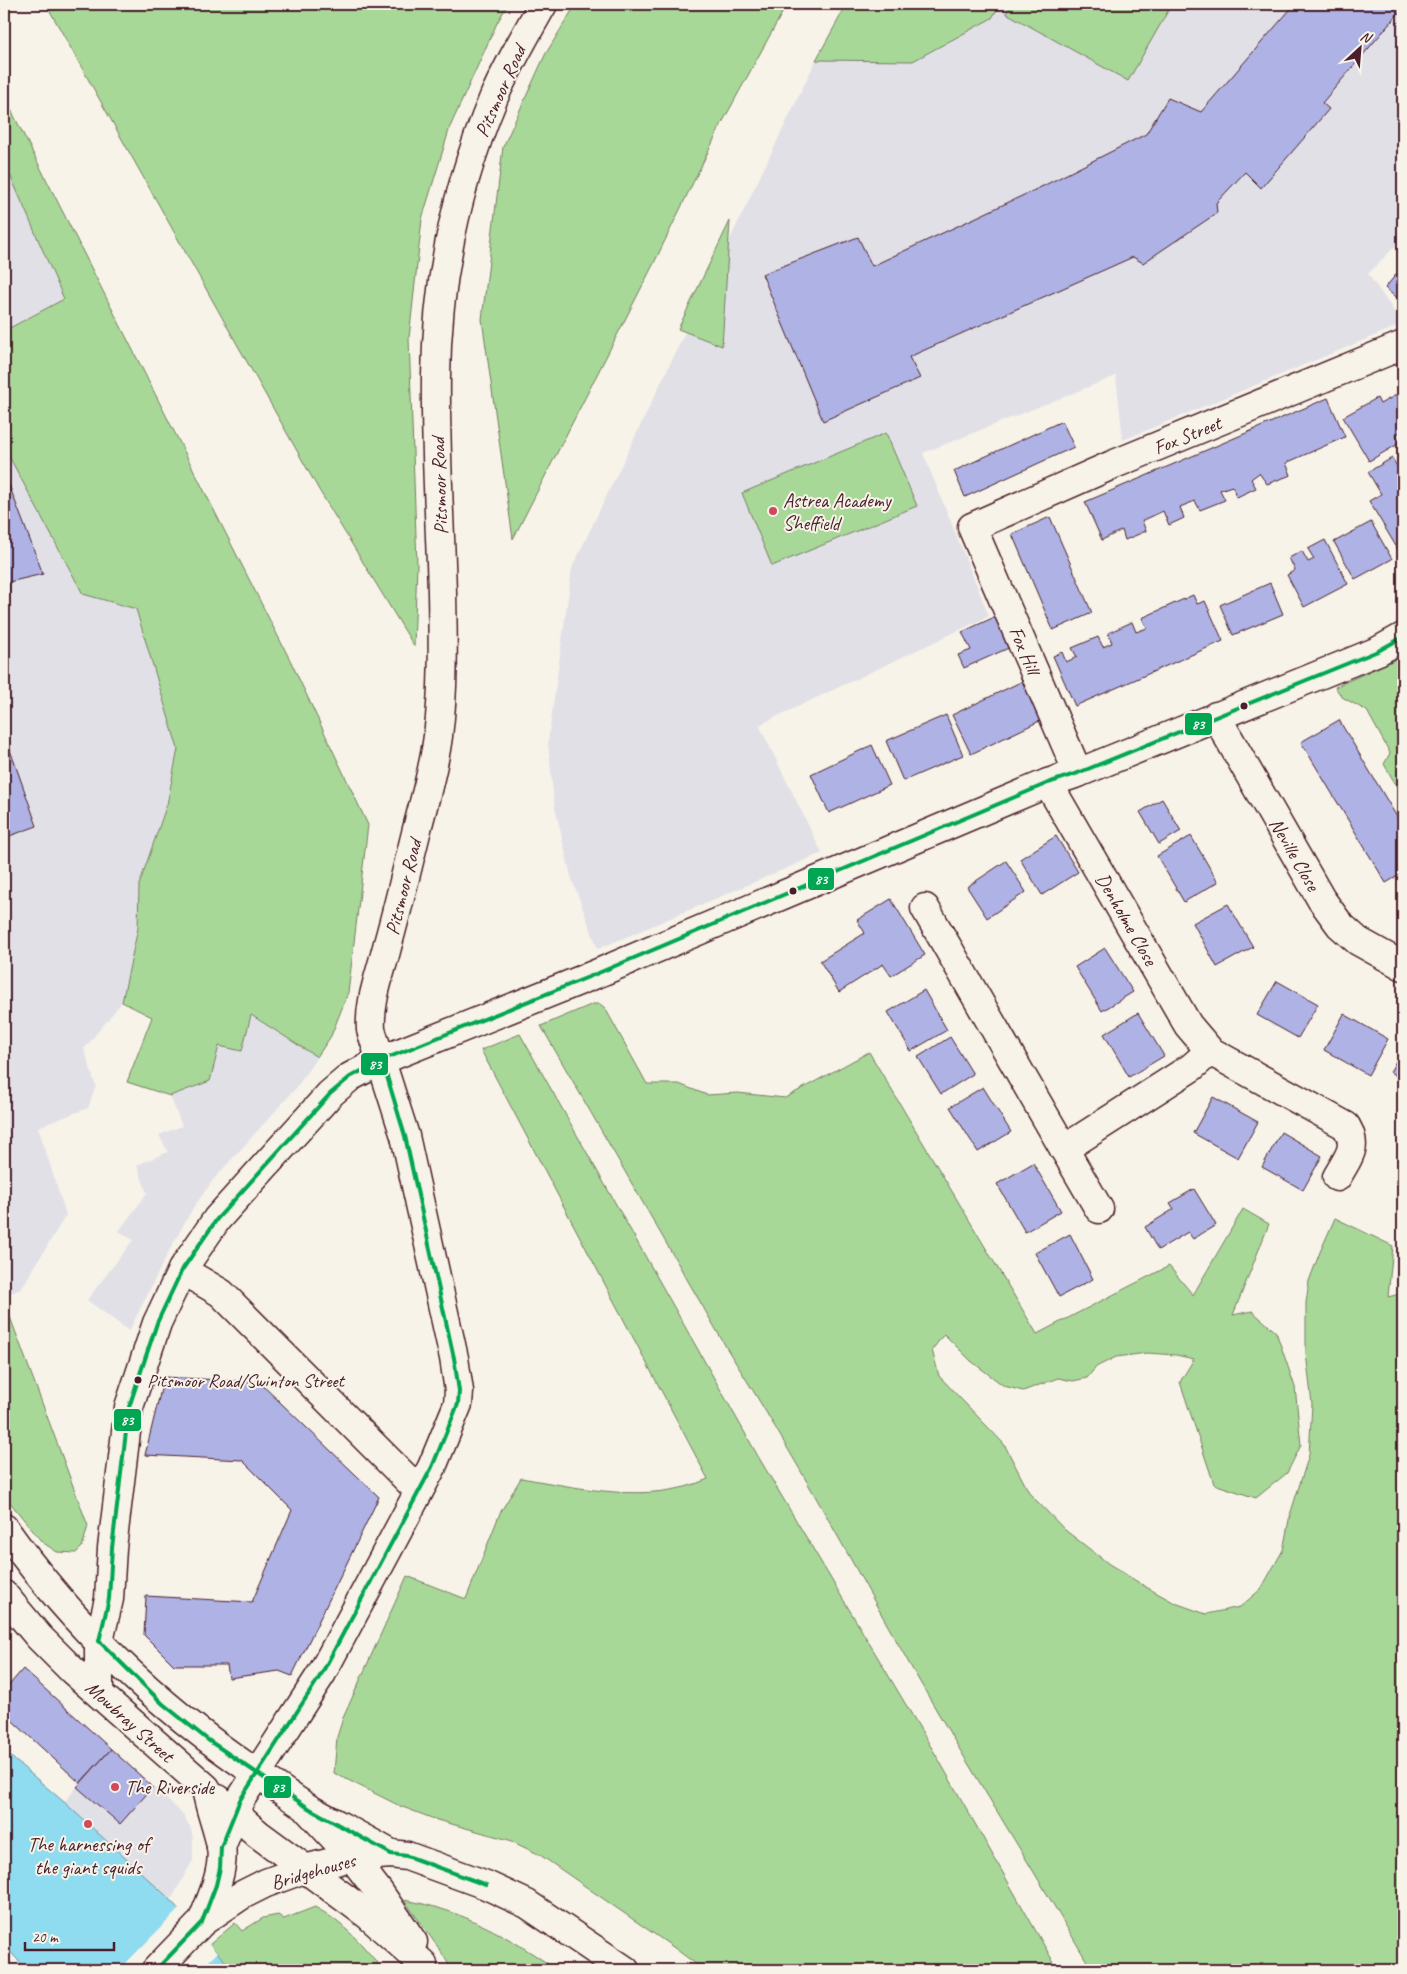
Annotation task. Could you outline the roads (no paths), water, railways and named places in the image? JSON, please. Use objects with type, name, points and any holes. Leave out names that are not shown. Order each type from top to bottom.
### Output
[{"type":"main road","name":"Pitsmoor Road","points":[[221,1846],[233,1814],[256,1774],[322,1673],[432,1467],[453,1419],[459,1390],[454,1358],[405,1136],[371,1030],[370,1018],[373,995],[409,863],[438,737],[443,645],[436,375],[441,294],[446,261],[460,200],[483,126],[494,97],[515,53],[543,4]]},
{"type":"main road","name":"Fox Street","points":[[972,527],[1112,465],[1403,345]]},
{"type":"main road","name":"Fox Hill","points":[[972,527],[1078,773]]},
{"type":"main road","points":[[99,1693],[99,1641],[109,1599],[112,1548],[129,1407],[157,1323],[182,1270],[217,1219],[330,1094],[350,1077],[382,1060],[569,985],[1048,783],[1078,773],[1378,651],[1403,637]]},
{"type":"main road","name":"Neville Close","points":[[1216,716],[1321,899],[1336,919],[1358,941],[1403,966]]},
{"type":"main road","name":"Denholme Close","points":[[1048,783],[1188,1025],[1210,1051],[1346,1126],[1353,1138],[1352,1151],[1337,1177]]},
{"type":"main road","points":[[925,908],[1099,1209]]},
{"type":"main road","points":[[1064,1149],[1192,1067],[1210,1051]]},
{"type":"main road","points":[[182,1270],[221,1294],[419,1491]]},
{"type":"main road","name":"Mowbray Street","points":[[4,1528],[24,1557],[99,1641],[163,1704],[208,1740],[256,1774],[310,1809],[391,1854]]},
{"type":"main road","name":"Mowbray Street","points":[[4,1594],[39,1637],[233,1814],[304,1869],[368,1915],[424,1967]]},
{"type":"main road","points":[[156,1970],[198,1926],[216,1885],[220,1868],[221,1846],[209,1809],[206,1788]]},
{"type":"main road","points":[[302,1803],[352,1857],[379,1892],[411,1937],[424,1967]]},
{"type":"main road","name":"Bridgehouses","points":[[198,1926],[250,1891],[304,1869],[352,1857],[391,1854],[407,1856],[486,1885],[527,1904],[625,1970]]},
{"type":"water","points":[[4,1751],[64,1802],[171,1900],[195,1930],[234,1970],[27,1970],[4,1945]]},
{"type":"place","name":"Astrea Academy Sheffield","points":[[773,511]]},
{"type":"place","name":"Pitsmoor Road/Swinton Street","points":[[138,1380]]},
{"type":"place","name":"The Riverside","points":[[115,1787]]},
{"type":"place","name":"The harnessing of the giant squids","points":[[88,1824]]}]
